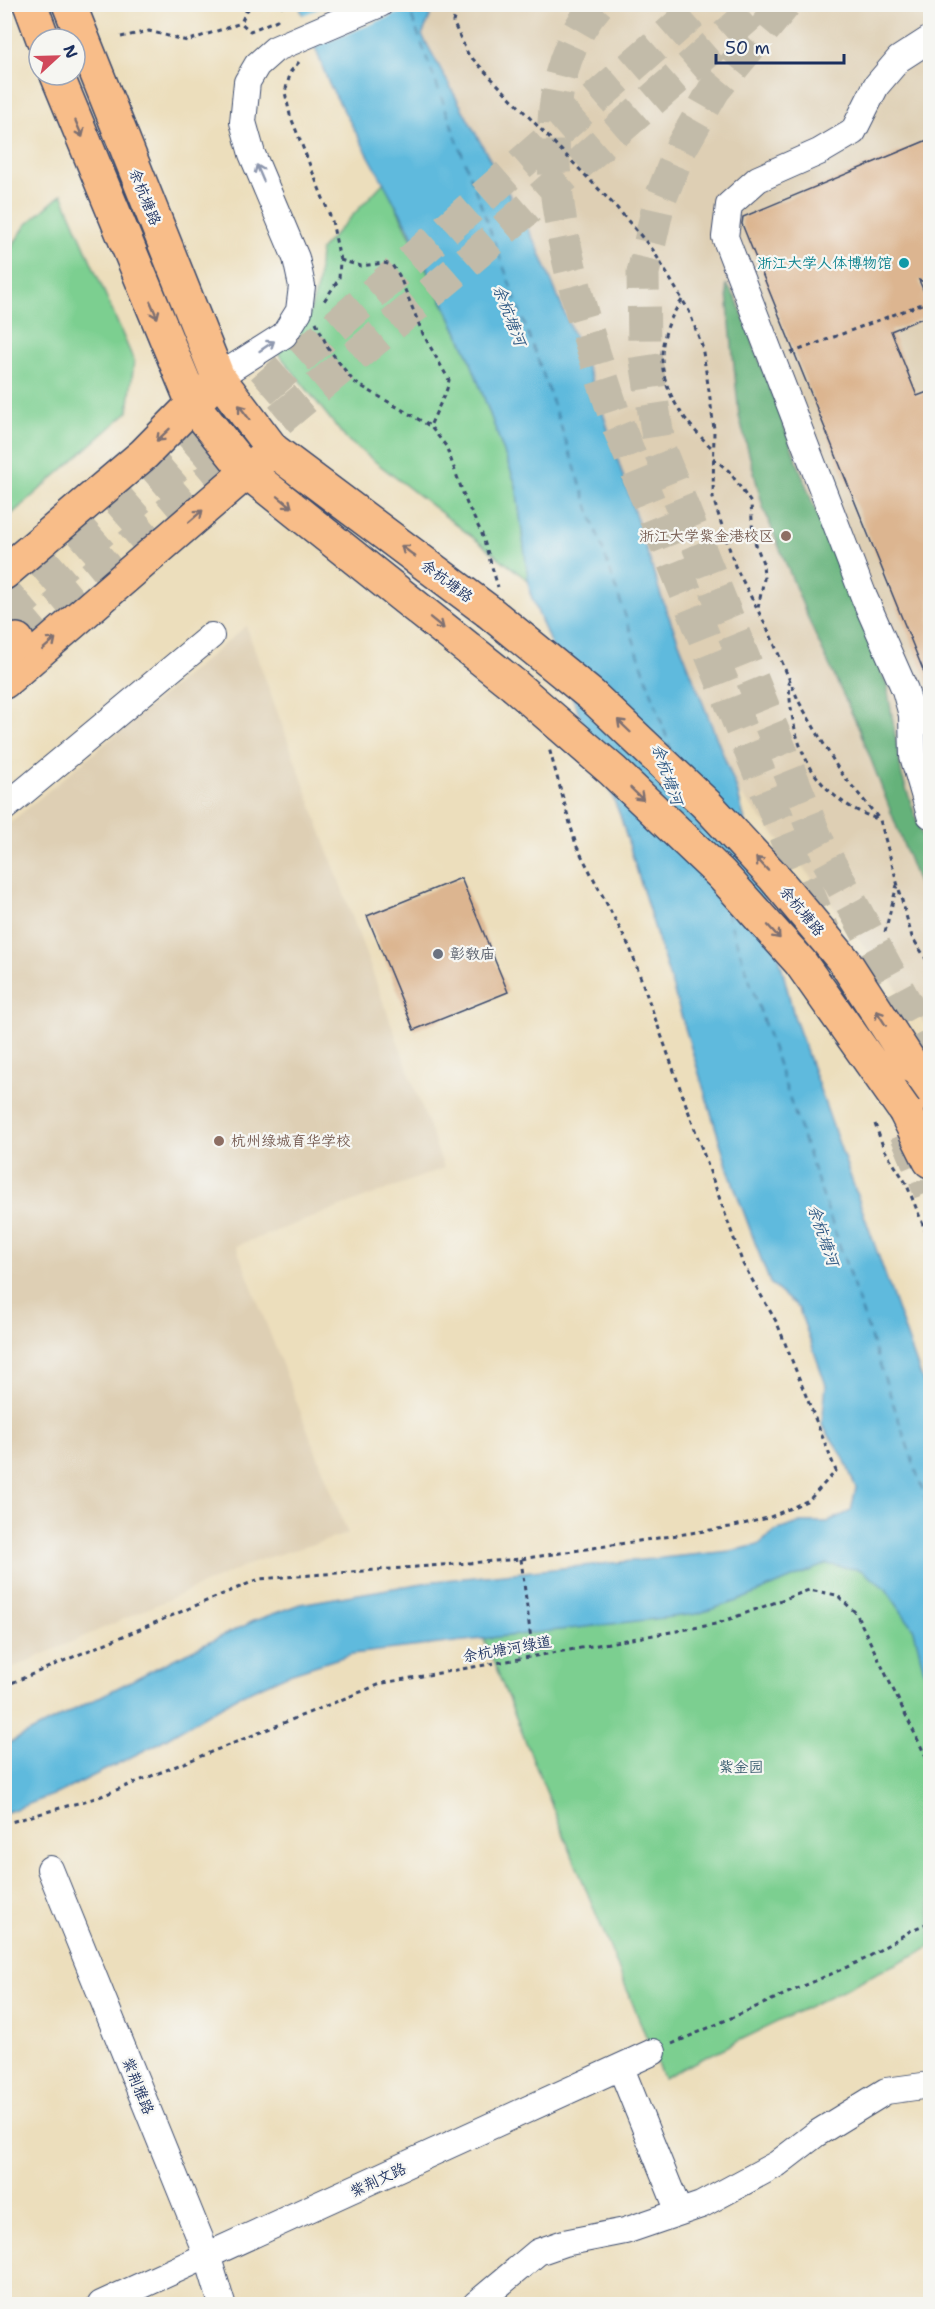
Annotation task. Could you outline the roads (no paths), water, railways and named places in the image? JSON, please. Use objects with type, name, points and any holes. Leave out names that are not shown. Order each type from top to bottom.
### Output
[{"type":"main road","points":[[30,4],[39,27]]},
{"type":"main road","name":"余杭塘路","points":[[69,4],[218,377],[273,450],[494,601],[714,813],[773,876],[845,963],[913,1066],[930,1161]]},
{"type":"main road","name":"余杭塘路","points":[[62,87],[194,406],[247,472],[514,685],[613,771],[721,874],[800,962],[918,1103]]},
{"type":"main road","points":[[4,573],[144,454],[194,406],[218,377]]},
{"type":"main road","points":[[4,682],[273,450]]},
{"type":"street","points":[[218,377],[284,334],[298,311],[302,286],[296,258],[252,154],[243,122],[247,82],[257,65],[275,49],[303,46],[380,4]]},
{"type":"street","points":[[930,39],[899,59],[876,86],[853,132],[819,152],[758,179],[729,205],[725,237],[864,597],[905,690],[921,712],[913,756],[930,815]]},
{"type":"street","points":[[4,808],[211,636]]},
{"type":"street","name":"紫荆雅路","points":[[50,1869],[208,2258],[222,2304]]},
{"type":"street","name":"紫荆文路","points":[[102,2304],[208,2258],[653,2052]]},
{"type":"street","points":[[621,2068],[679,2212]]},
{"type":"street","points":[[476,2304],[538,2252],[564,2243],[625,2231],[701,2205],[777,2164],[816,2134],[886,2091],[930,2085]]},
{"type":"water","name":"余杭塘河","points":[[299,5],[435,5],[422,35],[537,246],[594,385],[662,599],[737,790],[794,1016],[930,1402],[930,1695],[914,1630],[886,1589],[861,1570],[826,1564],[740,1600],[697,1614],[352,1654],[289,1674],[235,1698],[155,1745],[61,1792],[5,1813],[5,1745],[254,1621],[300,1604],[435,1581],[731,1551],[758,1545],[775,1531],[802,1522],[828,1522],[851,1511],[856,1488],[843,1456],[822,1425],[826,1385],[799,1309],[770,1283],[730,1175],[620,815],[530,593],[516,485],[468,354],[407,225],[329,84]]},
{"type":"tunnel","points":[[598,4],[571,47],[557,97],[553,152],[559,210],[570,269],[618,426],[875,1057]]},
{"type":"tunnel","points":[[4,617],[703,4]]},
{"type":"tunnel","points":[[17,640],[453,274],[762,4]]},
{"type":"tunnel","points":[[785,4],[714,90],[681,148],[659,202],[643,273],[644,347],[660,451],[817,840],[930,1048]]},
{"type":"tunnel","points":[[906,1133],[930,1192]]},
{"type":"place","name":"浙江大学人体博物馆","points":[[904,263]]},
{"type":"place","name":"浙江大学紫金港校区","points":[[786,536]]},
{"type":"place","name":"彰教庙","points":[[438,954]]},
{"type":"place","name":"杭州绿城育华学校","points":[[219,1141]]},
{"type":"park label","name":"紫金园","points":[[741,1767]]}]
